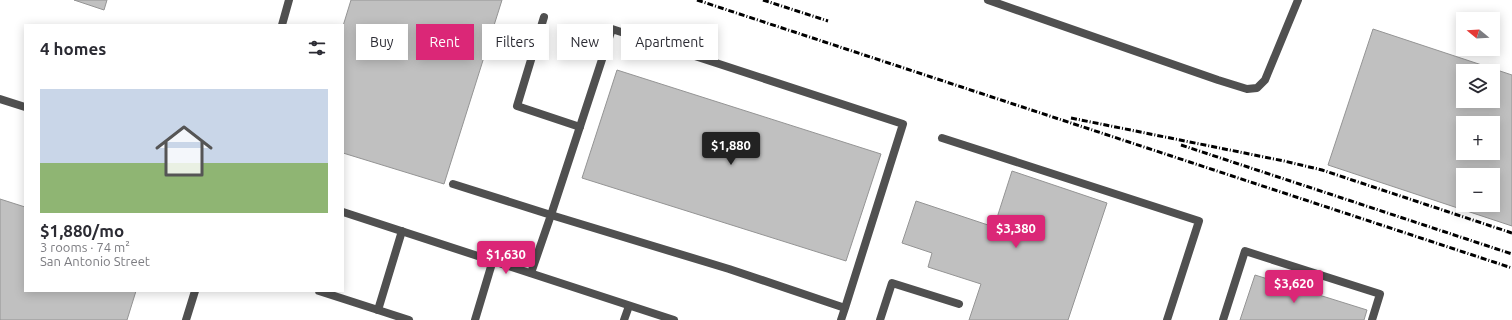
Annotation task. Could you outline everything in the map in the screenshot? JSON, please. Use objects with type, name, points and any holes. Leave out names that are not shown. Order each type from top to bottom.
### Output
[{"type":"street","points":[[282,24],[290,0]]},
{"type":"street","points":[[988,0],[1247,89],[1257,88],[1264,80],[1298,0]]},
{"type":"street","points":[[544,17],[517,106],[580,127]]},
{"type":"street","points":[[531,273],[612,29],[903,124],[841,320]]},
{"type":"street","points":[[0,99],[24,107]]},
{"type":"street","points":[[942,138],[1199,221],[1167,320]]},
{"type":"street","points":[[453,184],[729,269],[845,308]]},
{"type":"street","points":[[344,212],[674,320]]},
{"type":"street","points":[[378,310],[402,231]]},
{"type":"street","points":[[1223,320],[1245,251],[1380,294],[1372,320]]},
{"type":"street","points":[[475,320],[493,260]]},
{"type":"street","points":[[881,320],[892,283],[959,304]]},
{"type":"street","points":[[186,320],[195,292]]},
{"type":"street","points":[[322,292],[409,320]]},
{"type":"street","points":[[624,320],[629,306]]},
{"type":"building","points":[[74,0],[107,0],[104,10]]},
{"type":"building","points":[[351,0],[502,0],[494,24],[482,24],[483,60],[444,184],[344,153],[344,24]]},
{"type":"building","points":[[1373,29],[1479,64],[1456,64],[1456,108],[1500,108],[1500,71],[1512,75],[1512,226],[1470,212],[1500,212],[1500,168],[1456,168],[1456,207],[1328,165]]},
{"type":"building","points":[[617,70],[881,154],[846,261],[582,178]]},
{"type":"building","points":[[1012,171],[1107,203],[1068,320],[969,320],[981,284],[928,267],[932,253],[902,243],[916,201],[994,227]]},
{"type":"building","points":[[0,199],[24,207],[24,292],[136,292],[127,320],[0,320]]},
{"type":"building","points":[[1255,275],[1367,310],[1364,320],[1240,320]]},
{"type":"railway","points":[[697,0],[1512,268]]},
{"type":"railway","points":[[763,0],[828,21]]},
{"type":"railway","points":[[1071,118],[1322,170],[1512,233]]},
{"type":"railway","points":[[1181,145],[1512,254]]}]
